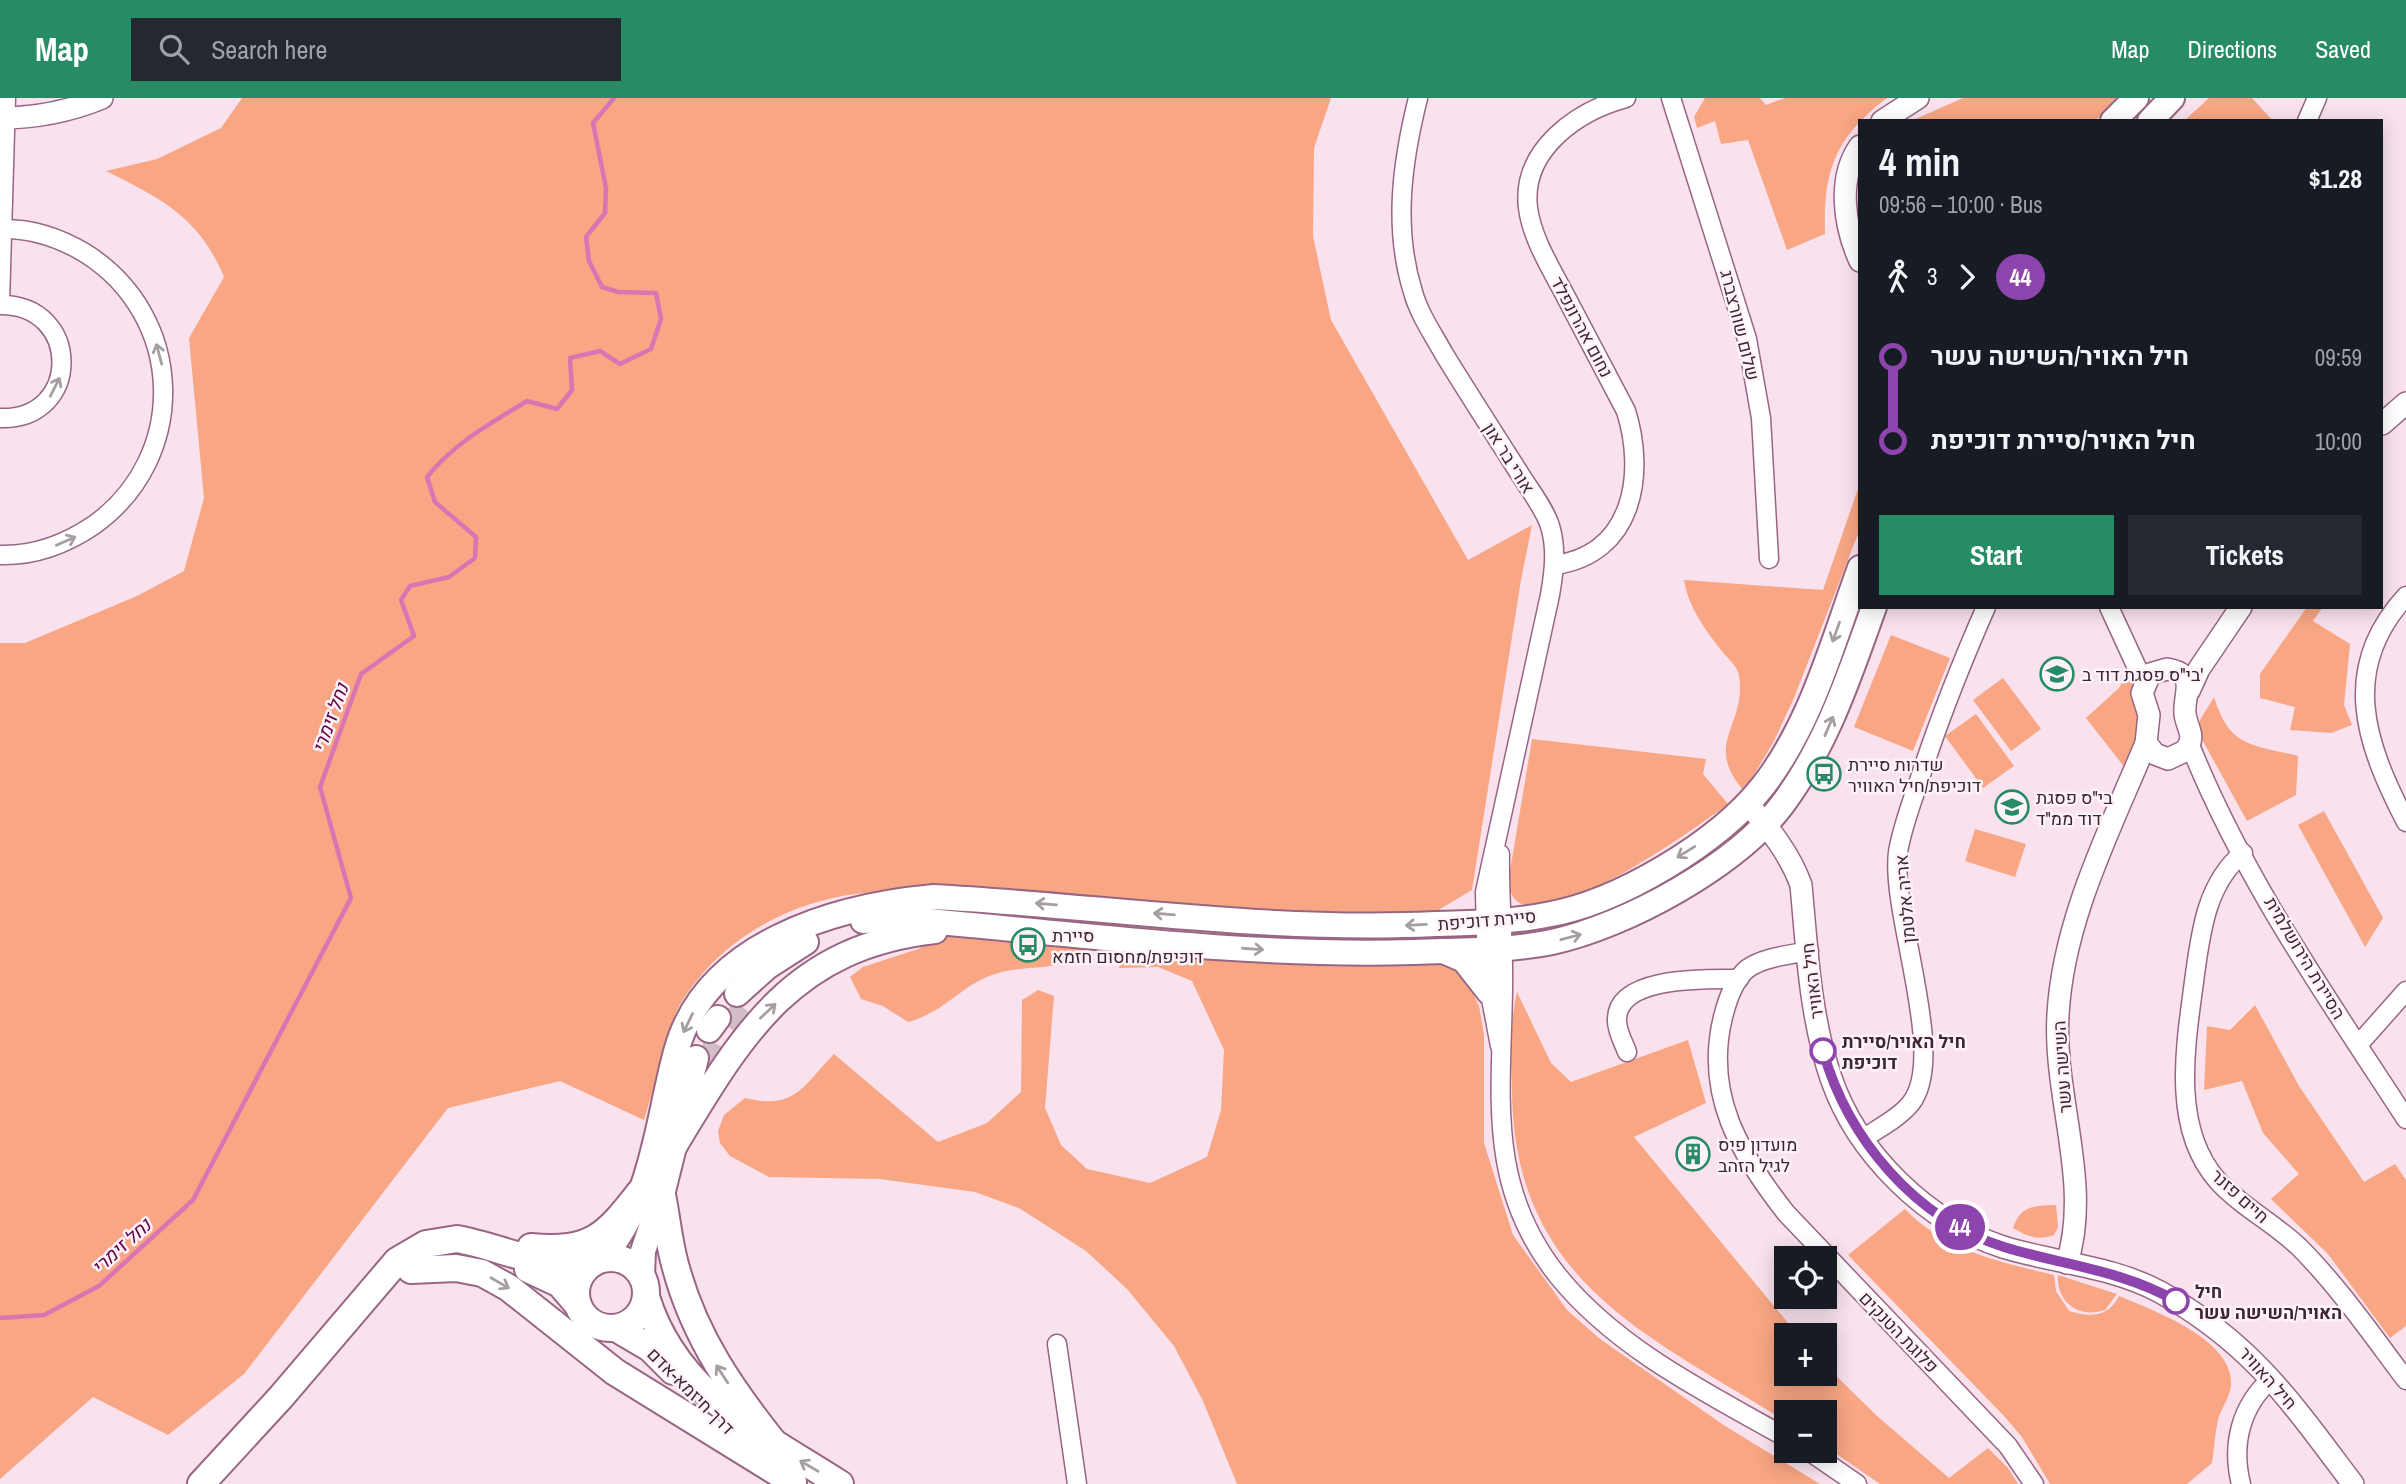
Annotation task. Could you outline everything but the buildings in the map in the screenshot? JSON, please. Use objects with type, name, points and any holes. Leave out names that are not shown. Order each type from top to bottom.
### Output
[{"type":"main road","points":[[2115,119],[2136,98]]},
{"type":"main road","points":[[2152,119],[2172,98]]},
{"type":"main road","name":"סיירת דוכיפת","points":[[651,1194],[676,1052],[685,1025],[718,978],[739,962],[806,924],[871,905],[934,897],[1364,928],[1493,921],[1545,915],[1578,908],[1618,890],[1701,843],[1762,787],[1793,742],[1858,573]]},
{"type":"main road","name":"סיירת דוכיפת","points":[[743,999],[802,961],[844,940],[898,927],[948,922],[1295,952],[1442,951],[1550,942],[1592,931],[1670,894],[1717,864],[1781,807],[1817,753],[1873,609]]},
{"type":"main road","points":[[578,1305],[578,1281],[617,1241],[651,1194],[677,1139],[740,1040],[763,1014],[814,972],[865,944],[910,934],[980,926]]},
{"type":"main road","points":[[1442,951],[1464,960],[1489,992]]},
{"type":"main road","points":[[677,1139],[700,1061]]},
{"type":"main road","points":[[201,1484],[281,1397],[397,1261],[441,1239],[539,1248],[570,1248],[590,1242],[606,1233],[651,1194]]},
{"type":"main road","points":[[223,1484],[293,1407],[395,1282],[411,1270],[450,1253],[498,1259],[560,1284],[593,1324],[616,1328],[637,1318],[644,1286],[643,1251],[651,1194]]},
{"type":"main road","points":[[651,1194],[700,1336],[738,1398],[778,1448]]},
{"type":"main road","points":[[477,1243],[550,1264],[573,1267],[597,1261],[628,1263],[644,1286]]},
{"type":"main road","points":[[411,1270],[456,1268],[482,1273],[500,1283],[615,1372],[795,1483]]},
{"type":"main road","name":"דרך חיזמא-אדם","points":[[644,1286],[666,1343],[720,1406],[778,1448],[840,1484]]},
{"type":"main road","name":"דרך חיזמא-אדם","points":[[616,1328],[650,1348],[701,1406],[795,1483]]},
{"type":"street","points":[[0,418],[29,414],[41,406],[57,386],[62,363],[61,348],[52,329],[37,314],[27,309],[0,304],[4,111],[48,115],[81,107],[102,98]]},
{"type":"street","name":"אורי בר און","points":[[1418,98],[1406,148],[1401,200],[1405,264],[1413,295],[1452,368],[1549,524],[1555,565],[1500,830],[1493,921],[1494,947]]},
{"type":"street","name":"נחום אהרונפלד","points":[[1555,565],[1583,557],[1600,547],[1616,529],[1628,509],[1635,484],[1636,461],[1634,436],[1626,411],[1546,258],[1528,210],[1528,192],[1537,162],[1553,139],[1591,110],[1626,98]]},
{"type":"street","name":"שלום שוורצברג","points":[[1671,98],[1747,340],[1760,418],[1769,559]]},
{"type":"street","points":[[1885,119],[1918,98]]},
{"type":"street","points":[[2307,119],[2317,98]]},
{"type":"street","points":[[1858,150],[1851,162],[1846,196],[1852,238],[1858,255]]},
{"type":"street","points":[[0,555],[16,555],[51,548],[78,536],[113,511],[136,484],[153,451],[163,414],[160,360],[152,329],[131,292],[105,265],[70,244],[34,232],[2,229]]},
{"type":"street","points":[[2383,423],[2406,403]]},
{"type":"street","points":[[2406,596],[2376,636],[2365,675],[2364,703],[2373,748],[2406,822]]},
{"type":"street","name":"אריה אלטמן","points":[[1864,1138],[1901,1113],[1912,1102],[1919,1087],[1923,1065],[1919,1017],[1900,889],[1898,853],[1931,742],[1985,609]]},
{"type":"street","points":[[2209,655],[2196,664],[2153,672],[2144,683],[2142,697],[2168,751],[2192,734],[2185,712],[2189,691],[2240,609]]},
{"type":"street","points":[[2113,615],[2141,653],[2183,677],[2189,691]]},
{"type":"street","points":[[2113,615],[2144,683]]},
{"type":"street","name":"הסיירת הירושלמית","points":[[2168,751],[2199,776],[2211,792],[2294,944],[2406,1119]]},
{"type":"street","name":"השישה עשר","points":[[2067,1263],[2077,1221],[2058,1055],[2062,979],[2090,879],[2124,796],[2140,772],[2168,751]]},
{"type":"street","name":"חיל האוויר","points":[[1743,806],[1761,827],[1803,909],[1819,1036],[1841,1104],[1900,1183],[1924,1205],[1950,1222],[2003,1247],[2112,1274],[2161,1293],[2236,1342],[2272,1379],[2353,1484]]},
{"type":"street","name":"חיים פזנר","points":[[2243,853],[2221,879],[2205,915],[2200,940],[2185,1080],[2192,1133],[2200,1156],[2216,1179],[2311,1260],[2406,1380]]},
{"type":"street","points":[[1494,947],[1489,992],[1500,1046]]},
{"type":"street","points":[[1494,947],[1500,1046],[1500,1128],[1508,1177],[1530,1230],[1559,1277],[1600,1318],[1645,1354],[1774,1430]]},
{"type":"street","points":[[1627,1052],[1617,1021],[1619,1010],[1628,998],[1644,988],[1689,979],[1739,979],[1747,969],[1759,964],[1808,951]]},
{"type":"street","name":"פלוגת הטנקים","points":[[1739,979],[1727,1001],[1719,1035],[1716,1073],[1732,1128],[1749,1160],[1786,1213],[2008,1446],[2034,1484]]},
{"type":"street","points":[[2358,1045],[2406,991]]},
{"type":"street","points":[[1057,1344],[1077,1484]]},
{"type":"street","points":[[2241,1484],[2239,1435],[2244,1413],[2272,1379]]},
{"type":"street","points":[[1826,1463],[1857,1484]]},
{"type":"shaded area","points":[[242,98],[1331,98],[1314,148],[1313,236],[1331,320],[1468,560],[1532,525],[1472,890],[1440,909],[1449,962],[1470,987],[1479,1006],[1484,1035],[1484,1143],[1513,1235],[1567,1310],[1600,1339],[1725,1426],[1774,1456],[1774,1463],[1786,1463],[1820,1484],[1237,1484],[1203,1401],[1174,1346],[1127,1289],[1086,1251],[1019,1208],[975,1192],[880,1179],[769,1177],[730,1156],[720,1143],[718,1131],[724,1115],[745,1098],[776,1101],[787,1098],[805,1086],[834,1054],[938,1142],[987,1123],[1021,1092],[1022,1000],[1038,990],[1054,996],[1045,1108],[1061,1145],[1087,1169],[1150,1183],[1207,1157],[1221,1110],[1224,1050],[1192,981],[1158,967],[1119,968],[1125,949],[1085,946],[1084,952],[1062,963],[1004,971],[980,980],[932,1012],[908,1022],[883,1006],[861,999],[850,977],[863,967],[921,948],[915,893],[881,892],[847,895],[782,915],[752,931],[725,951],[701,975],[679,1007],[644,1120],[560,1081],[448,1108],[244,1374],[168,1435],[93,1397],[0,1479],[0,643],[25,643],[137,596],[184,571],[204,498],[189,338],[224,277],[203,239],[177,212],[145,191],[106,171],[157,159],[221,128]]},
{"type":"shaded area","points":[[1705,98],[1760,98],[1766,105],[1785,98],[1887,98],[1862,119],[1858,119],[1858,124],[1836,157],[1827,192],[1825,234],[1787,250],[1748,140],[1721,144],[1715,121],[1697,128],[1694,117]]},
{"type":"shaded area","points":[[1963,98],[2118,98],[2097,119],[1916,119]]},
{"type":"shaded area","points":[[2209,98],[2252,98],[2271,119],[2186,119]]},
{"type":"shaded area","points":[[1858,489],[1858,534],[1794,698],[1773,743],[1744,791],[1732,774],[1726,747],[1740,694],[1738,672],[1698,617],[1689,600],[1684,580],[1823,590]]},
{"type":"shaded area","points":[[2306,609],[2322,609],[2313,621],[2350,644],[2344,705],[2352,725],[2331,733],[2290,730],[2295,707],[2260,698],[2260,674]]},
{"type":"shaded area","points":[[1891,635],[1950,658],[1913,751],[1854,727]]},
{"type":"shaded area","points":[[2130,669],[2137,682],[2143,707],[2140,730],[2125,768],[2086,718],[2119,688]]},
{"type":"shaded area","points":[[2003,678],[2041,729],[2011,751],[1973,700]]},
{"type":"shaded area","points":[[2214,697],[2220,714],[2235,735],[2255,746],[2298,756],[2296,795],[2247,821],[2199,734],[2200,720]]},
{"type":"shaded area","points":[[1976,714],[2014,766],[1983,788],[1945,736]]},
{"type":"shaded area","points":[[1532,739],[1706,759],[1703,774],[1728,804],[1683,836],[1608,881],[1570,898],[1538,906],[1516,900],[1509,877]]},
{"type":"shaded area","points":[[2324,811],[2383,918],[2365,947],[2298,825]]},
{"type":"shaded area","points":[[1975,829],[2026,844],[2015,877],[1965,861]]},
{"type":"shaded area","points":[[1517,992],[1551,1063],[1571,1082],[1688,1040],[1706,1103],[1634,1137],[1788,1323],[1774,1323],[1774,1386],[1837,1386],[1837,1377],[1876,1415],[1949,1478],[1988,1448],[2008,1468],[2018,1484],[1880,1484],[1837,1454],[1837,1400],[1774,1400],[1774,1414],[1637,1328],[1596,1294],[1561,1254],[1535,1208],[1518,1153],[1512,1087],[1513,1015]]},
{"type":"shaded area","points":[[2255,1005],[2299,1086],[2364,1182],[2395,1164],[2406,1180],[2406,1326],[2390,1338],[2328,1254],[2271,1199],[2299,1174],[2263,1133],[2242,1081],[2204,1090],[2207,1026],[2230,1030]]},
{"type":"shaded area","points":[[2056,1205],[2058,1227],[2054,1235],[2032,1237],[2013,1228],[2020,1215],[2029,1208]]},
{"type":"shaded area","points":[[1905,1209],[1955,1245],[1974,1253],[2054,1275],[2056,1291],[2069,1311],[2098,1314],[2110,1308],[2119,1296],[2170,1318],[2206,1340],[2228,1369],[2231,1385],[2218,1420],[2212,1463],[2187,1484],[2050,1484],[2022,1437],[2004,1416],[1848,1255]]},
{"type":"shaded area","points":[[2058,1275],[2117,1294],[2105,1310],[2078,1310],[2065,1300],[2061,1293]]},
{"type":"waterway","name":"נחל זימרי","points":[[0,1318],[44,1315],[99,1286],[193,1200],[351,898],[320,787],[361,674],[414,636],[401,600],[410,586],[449,577],[475,558],[476,537],[435,502],[427,477],[461,444],[527,401],[557,409],[572,390],[570,358],[600,351],[620,364],[651,349],[661,319],[656,293],[618,292],[602,287],[589,261],[586,237],[605,213],[606,188],[593,123],[614,98]]},
{"type":"tunnel","points":[[729,1027],[748,1004]]},
{"type":"tunnel","points":[[705,1065],[720,1038]]},
{"type":"bus line","name":"44","points":[[1823,1051],[1841,1104],[1853,1124],[1877,1157],[1924,1205],[1976,1236],[2003,1247],[2112,1274],[2146,1285],[2176,1301]]},
{"type":"place","name":"בי\"ס פסגת דוד ב'","points":[[2057,674]]},
{"type":"place","name":"שדרות סיירת דוכיפת/חיל האוויר","points":[[1824,774]]},
{"type":"place","name":"בי\"ס פסגת דוד ממ\"ד","points":[[2012,807]]},
{"type":"place","name":"סיירת דוכיפת/מחסום חזמא","points":[[1028,945]]},
{"type":"place","name":"חיל האויר/סיירת דוכיפת","points":[[1823,1051]]},
{"type":"place","name":"מועדון פיס לגיל הזהב","points":[[1693,1154]]},
{"type":"place","name":"חיל האויר/השישה עשר","points":[[2176,1301]]}]
